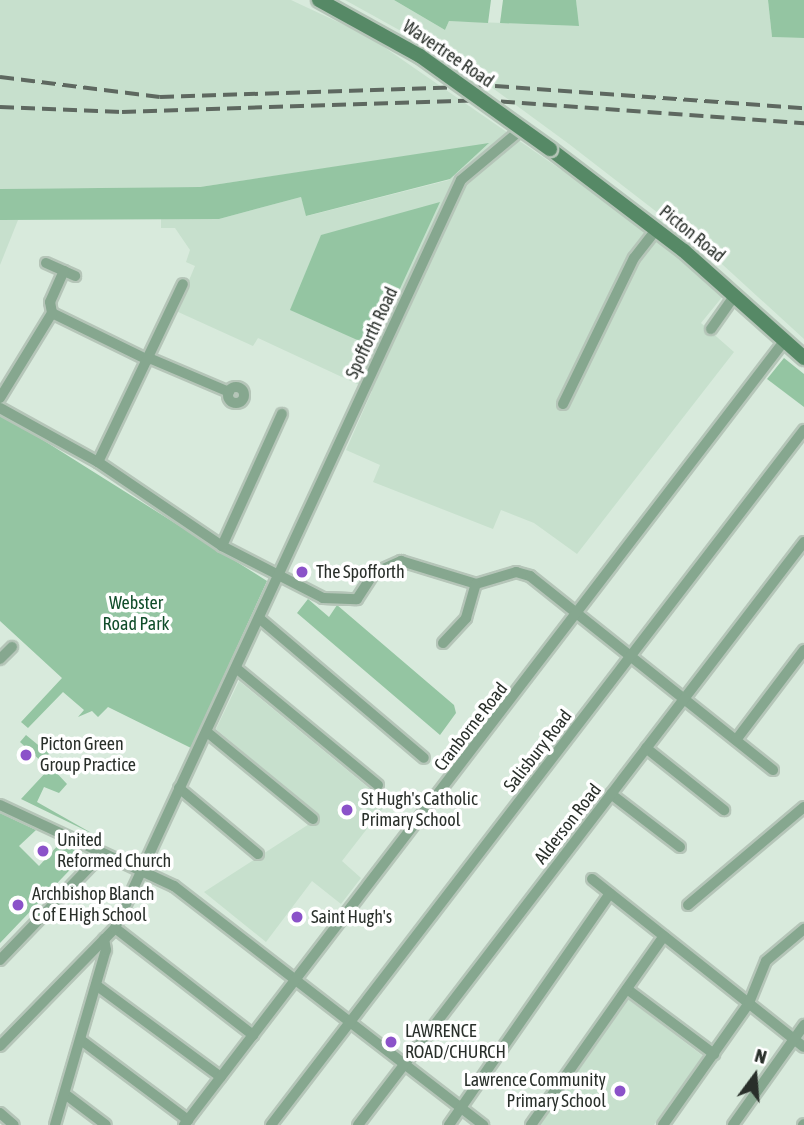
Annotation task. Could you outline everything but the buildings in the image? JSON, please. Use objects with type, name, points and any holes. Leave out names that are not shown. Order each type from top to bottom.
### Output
[{"type":"main road","name":"Wavertree Road","points":[[320,0],[420,56],[550,149]]},
{"type":"main road","name":"Picton Road","points":[[550,149],[735,295],[804,358]]},
{"type":"street","name":"Spofforth Road","points":[[0,1046],[115,928],[145,869],[179,788],[461,180],[522,129]]},
{"type":"street","points":[[564,404],[634,258],[656,230]]},
{"type":"street","points":[[46,262],[75,276]]},
{"type":"street","points":[[0,398],[52,313],[50,302],[64,271]]},
{"type":"street","points":[[98,462],[183,284]]},
{"type":"street","points":[[711,329],[735,295]]},
{"type":"street","points":[[52,313],[148,359],[229,391]]},
{"type":"street","name":"Cranborne Road","points":[[186,1123],[578,615],[785,340]]},
{"type":"street","points":[[0,408],[98,462],[222,547],[280,573],[323,598],[357,599],[387,563],[476,584],[516,572],[530,576],[773,770]]},
{"type":"street","points":[[222,547],[282,414]]},
{"type":"street","name":"Salisbury Road","points":[[271,1125],[804,430]]},
{"type":"street","name":"Alderson Road","points":[[358,1125],[804,542]]},
{"type":"street","points":[[443,643],[466,618],[476,584]]},
{"type":"street","points":[[259,618],[424,758]]},
{"type":"street","points":[[0,659],[12,647]]},
{"type":"street","points":[[736,740],[802,656]]},
{"type":"street","points":[[236,668],[378,785]]},
{"type":"street","points":[[207,732],[313,820]]},
{"type":"street","points":[[646,748],[724,810]]},
{"type":"street","points":[[179,788],[258,854]]},
{"type":"street","points":[[611,794],[680,847]]},
{"type":"street","points":[[0,804],[102,854],[145,869],[297,979],[483,1125]]},
{"type":"street","points":[[688,905],[804,807]]},
{"type":"street","points":[[0,960],[102,854]]},
{"type":"street","points":[[592,879],[804,1047]]},
{"type":"street","points":[[449,1125],[459,1106],[610,893]]},
{"type":"street","points":[[115,928],[253,1035]]},
{"type":"street","points":[[663,1125],[749,1003],[766,961],[804,929]]},
{"type":"street","points":[[531,1125],[664,936]]},
{"type":"street","points":[[55,1125],[96,985],[104,939]]},
{"type":"street","points":[[96,985],[221,1077]]},
{"type":"street","points":[[627,989],[714,1054]]},
{"type":"street","points":[[733,1125],[804,1025]]},
{"type":"street","points":[[81,1040],[186,1123]]},
{"type":"street","points":[[65,1094],[106,1125]]},
{"type":"street","points":[[0,1113],[14,1125]]},
{"type":"shaded area","points":[[0,0],[291,0],[368,36],[625,214],[723,296],[701,323],[734,352],[577,554],[534,523],[501,510],[493,529],[373,482],[380,465],[346,450],[372,391],[258,338],[253,346],[176,311],[195,266],[186,262],[190,250],[175,228],[161,228],[161,218],[219,219],[301,197],[307,216],[449,180],[488,144],[200,187],[0,189]]},
{"type":"shaded area","points":[[345,0],[394,0],[445,30],[449,21],[578,26],[576,0],[768,0],[772,37],[804,38],[804,339],[711,254],[569,144],[457,62]]},
{"type":"shaded area","points":[[0,220],[18,220],[0,265]]},
{"type":"shaded area","name":"St Hugh's Catholic Primary School","points":[[239,681],[387,803],[342,861],[361,878],[341,904],[312,881],[266,942],[204,892],[320,817],[216,729]]},
{"type":"shaded area","name":"Lawrence Community Primary School","points":[[627,998],[703,1056],[654,1125],[538,1125]]},
{"type":"green space","points":[[394,0],[491,0],[488,23],[449,21],[445,30]]},
{"type":"green space","points":[[503,0],[576,0],[579,26],[500,23]]},
{"type":"green space","points":[[768,0],[804,0],[804,38],[772,37]]},
{"type":"green space","points":[[489,143],[450,179],[306,216],[301,197],[219,219],[0,220],[0,189],[200,187]]},
{"type":"green space","points":[[440,202],[373,347],[290,310],[321,235]]},
{"type":"green space","points":[[784,358],[804,374],[804,407],[767,379]]},
{"type":"green space","name":"Webster Road Park","points":[[0,413],[267,581],[191,748],[108,707],[98,717],[92,711],[78,717],[84,710],[63,692],[28,728],[21,722],[62,678],[0,621]]},
{"type":"green space","points":[[308,599],[329,617],[337,605],[454,705],[456,713],[440,735],[297,613]]},
{"type":"green space","points":[[26,735],[43,749],[50,744],[48,757],[42,762],[20,742]]},
{"type":"green space","points":[[61,756],[53,769],[67,784],[59,793],[44,787],[37,802],[95,835],[21,799]]},
{"type":"green space","name":"Archbishop Blanch C of E High School","points":[[0,813],[36,830],[19,846],[39,866],[61,842],[85,854],[0,943]]},
{"type":"railway","points":[[0,77],[160,97],[495,86],[804,108]]},
{"type":"railway","points":[[0,107],[122,112],[480,100],[804,123]]},
{"type":"place","name":"The Spofforth","points":[[302,572]]},
{"type":"place","name":"Picton Green Group Practice","points":[[26,755]]},
{"type":"place","name":"St Hugh's Catholic Primary School","points":[[347,810]]},
{"type":"place","name":"United Reformed Church","points":[[43,851]]},
{"type":"place","name":"Archbishop Blanch C of E High School","points":[[18,905]]},
{"type":"place","name":"Saint Hugh's","points":[[297,917]]},
{"type":"place","name":"LAWRENCE ROAD/CHURCH","points":[[391,1042]]},
{"type":"place","name":"Lawrence Community Primary School","points":[[620,1091]]}]
